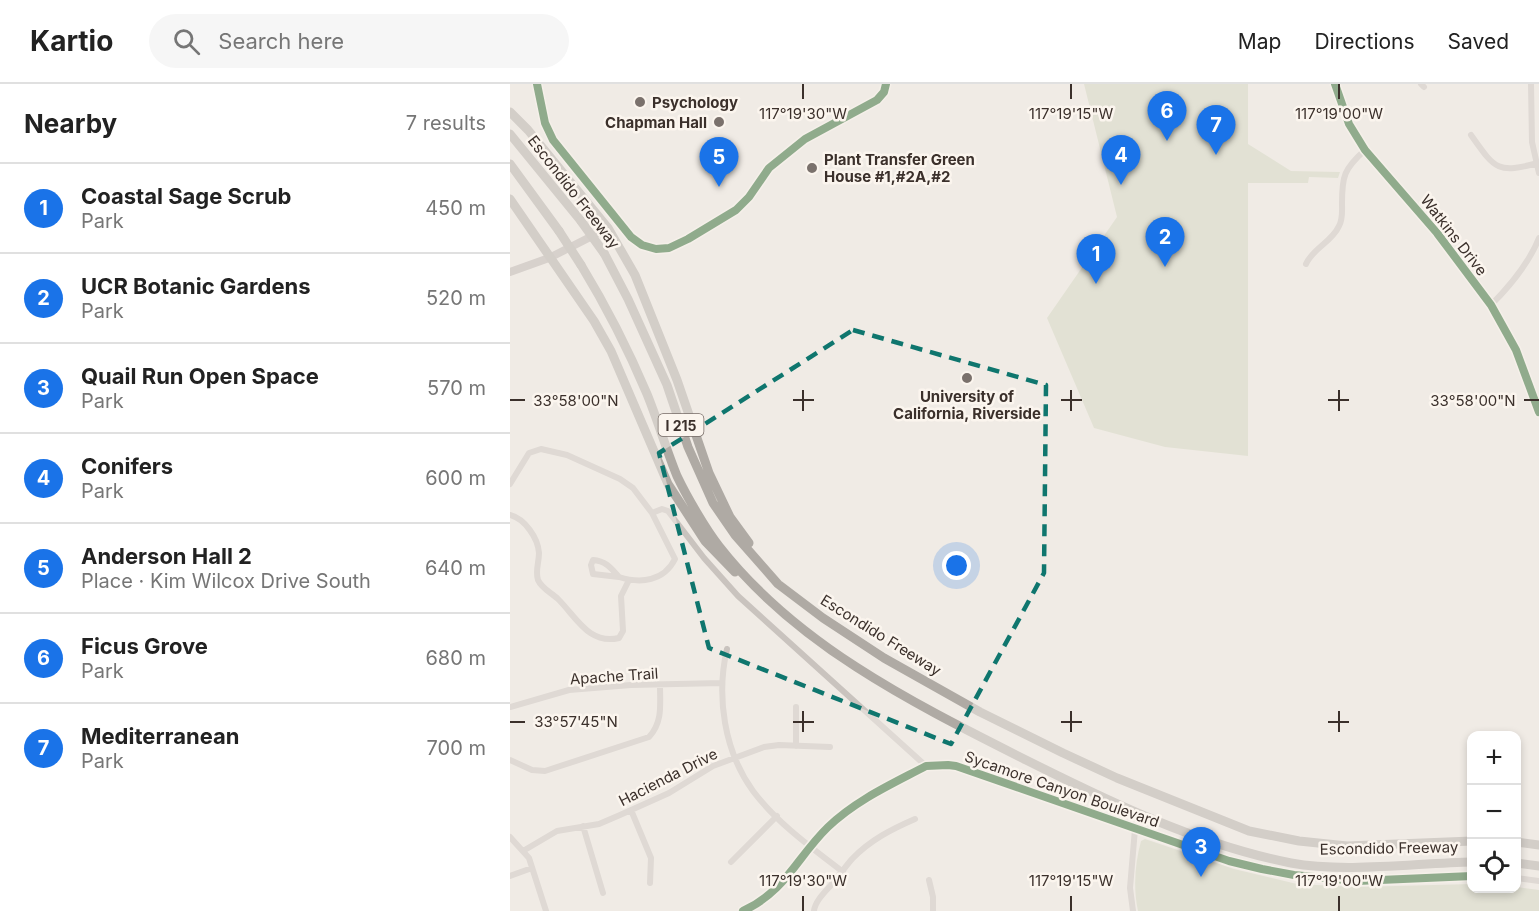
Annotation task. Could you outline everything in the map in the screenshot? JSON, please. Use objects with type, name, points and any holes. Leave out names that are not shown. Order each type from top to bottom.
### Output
[{"type":"highway","points":[[510,112],[528,130],[608,228],[635,276],[677,380],[700,449],[721,500],[778,584]]},
{"type":"highway","name":"Escondido Freeway","points":[[510,134],[604,253],[628,299],[667,385],[691,456],[713,503],[735,535],[778,584],[823,618],[884,658],[980,712],[1117,778],[1249,831],[1299,841],[1347,846],[1467,841]]},
{"type":"highway","name":"Escondido Freeway","points":[[510,164],[560,231],[608,309],[646,393],[678,478],[717,544],[757,591],[825,647],[872,678],[969,732],[1053,774],[1190,834],[1243,852],[1295,864],[1343,867],[1467,862]]},
{"type":"highway","points":[[510,199],[594,321],[611,351],[651,450],[679,503],[705,541],[724,562],[757,591]]},
{"type":"highway","points":[[1521,842],[1539,840]]},
{"type":"highway","points":[[1521,843],[1539,845]]},
{"type":"highway","points":[[1521,864],[1539,866]]},
{"type":"main road","name":"Watkins Drive","points":[[1335,84],[1349,124],[1365,150],[1437,233],[1491,305],[1516,350],[1539,412]]},
{"type":"main road","points":[[510,272],[549,258],[608,228]]},
{"type":"street","points":[[537,86],[545,123],[553,140],[625,230],[642,245],[656,249],[669,248],[730,215],[749,197],[769,168],[790,150],[820,129],[877,100],[884,92],[886,84]]},
{"type":"street","points":[[1531,84],[1532,142],[1539,173]]},
{"type":"street","points":[[1471,135],[1489,159],[1501,168],[1512,169],[1538,163]]},
{"type":"street","points":[[1306,264],[1315,251],[1339,227],[1342,215],[1342,181],[1345,172],[1365,150]]},
{"type":"street","points":[[1491,305],[1528,259],[1539,238]]},
{"type":"street","points":[[510,484],[529,453],[541,449],[552,450],[620,479],[633,488],[652,513],[675,559],[670,570],[657,579],[629,580],[619,577]]},
{"type":"street","points":[[652,513],[662,509],[671,514],[704,558],[735,593],[926,766],[852,807],[826,829],[770,894],[743,911]]},
{"type":"street","points":[[510,515],[527,526],[538,545],[536,572],[539,583],[557,598],[588,633],[610,641],[619,638],[623,631],[621,596],[629,580]]},
{"type":"street","points":[[727,649],[722,684],[723,706],[735,757],[754,792],[811,848],[843,872]]},
{"type":"street","name":"Apache Trail","points":[[510,707],[569,690],[722,684]]},
{"type":"street","points":[[510,760],[532,770],[545,771],[650,736],[657,729],[660,718],[660,685]]},
{"type":"street","points":[[796,707],[796,746]]},
{"type":"street","name":"Hacienda Drive","points":[[523,850],[557,831],[599,824],[632,810],[669,793],[712,766],[764,747],[830,747]]},
{"type":"street","name":"Sycamore Canyon Boulevard","points":[[926,766],[956,766],[1229,861],[1294,875],[1357,881],[1467,876]]},
{"type":"street","points":[[632,810],[651,858],[650,883]]},
{"type":"street","points":[[731,862],[777,816]]},
{"type":"street","points":[[814,911],[815,905],[852,859],[868,845],[893,829],[915,819]]},
{"type":"street","points":[[583,826],[603,893]]},
{"type":"street","points":[[1133,911],[1130,888],[1136,829]]},
{"type":"street","points":[[510,837],[529,858],[546,911]]},
{"type":"street","points":[[510,876],[532,868]]},
{"type":"street","points":[[1521,879],[1539,881]]},
{"type":"street","points":[[929,880],[933,911]]},
{"type":"highlighted area","points":[[853,330],[1046,385],[1044,573],[951,744],[709,648],[659,453]]},
{"type":"green space","points":[[1084,84],[1248,84],[1248,144],[1291,171],[1340,172],[1338,178],[1309,177],[1308,183],[1248,183],[1248,456],[1165,447],[1094,428],[1047,318],[1117,217]]},
{"type":"green space","points":[[1145,839],[1234,869],[1297,884],[1357,887],[1467,884],[1467,893],[1521,893],[1521,888],[1539,890],[1539,911],[1138,911],[1135,885],[1141,841]]},
{"type":"cycle path","points":[[537,84],[545,123],[553,140],[631,237],[642,245],[656,249],[669,248],[688,239],[736,210],[749,197],[769,168],[805,139],[877,100],[884,92],[886,84]]},
{"type":"cycle path","points":[[1335,84],[1349,124],[1365,150],[1437,233],[1491,305],[1516,350],[1539,412]]},
{"type":"cycle path","points":[[743,911],[758,903],[781,884],[817,838],[839,817],[875,793],[926,766],[956,766],[1229,861],[1262,869],[1294,875],[1357,881],[1467,876]]},
{"type":"place","name":"Psychology","points":[[640,102]]},
{"type":"place","name":"Chapman Hall","points":[[719,122]]},
{"type":"place","name":"Ficus Grove","points":[[1167,141]]},
{"type":"place","name":"Mediterranean","points":[[1216,155]]},
{"type":"place","name":"Plant Transfer Green House #1,#2A,#2","points":[[812,168]]},
{"type":"place","name":"Conifers","points":[[1121,185]]},
{"type":"place","name":"Anderson Hall 2","points":[[719,187]]},
{"type":"place","name":"UCR Botanic Gardens","points":[[1165,267]]},
{"type":"place","name":"Coastal Sage Scrub","points":[[1096,284]]},
{"type":"place","name":"University of California, Riverside","points":[[967,378]]},
{"type":"place","name":"Quail Run Open Space","points":[[1201,877]]}]
